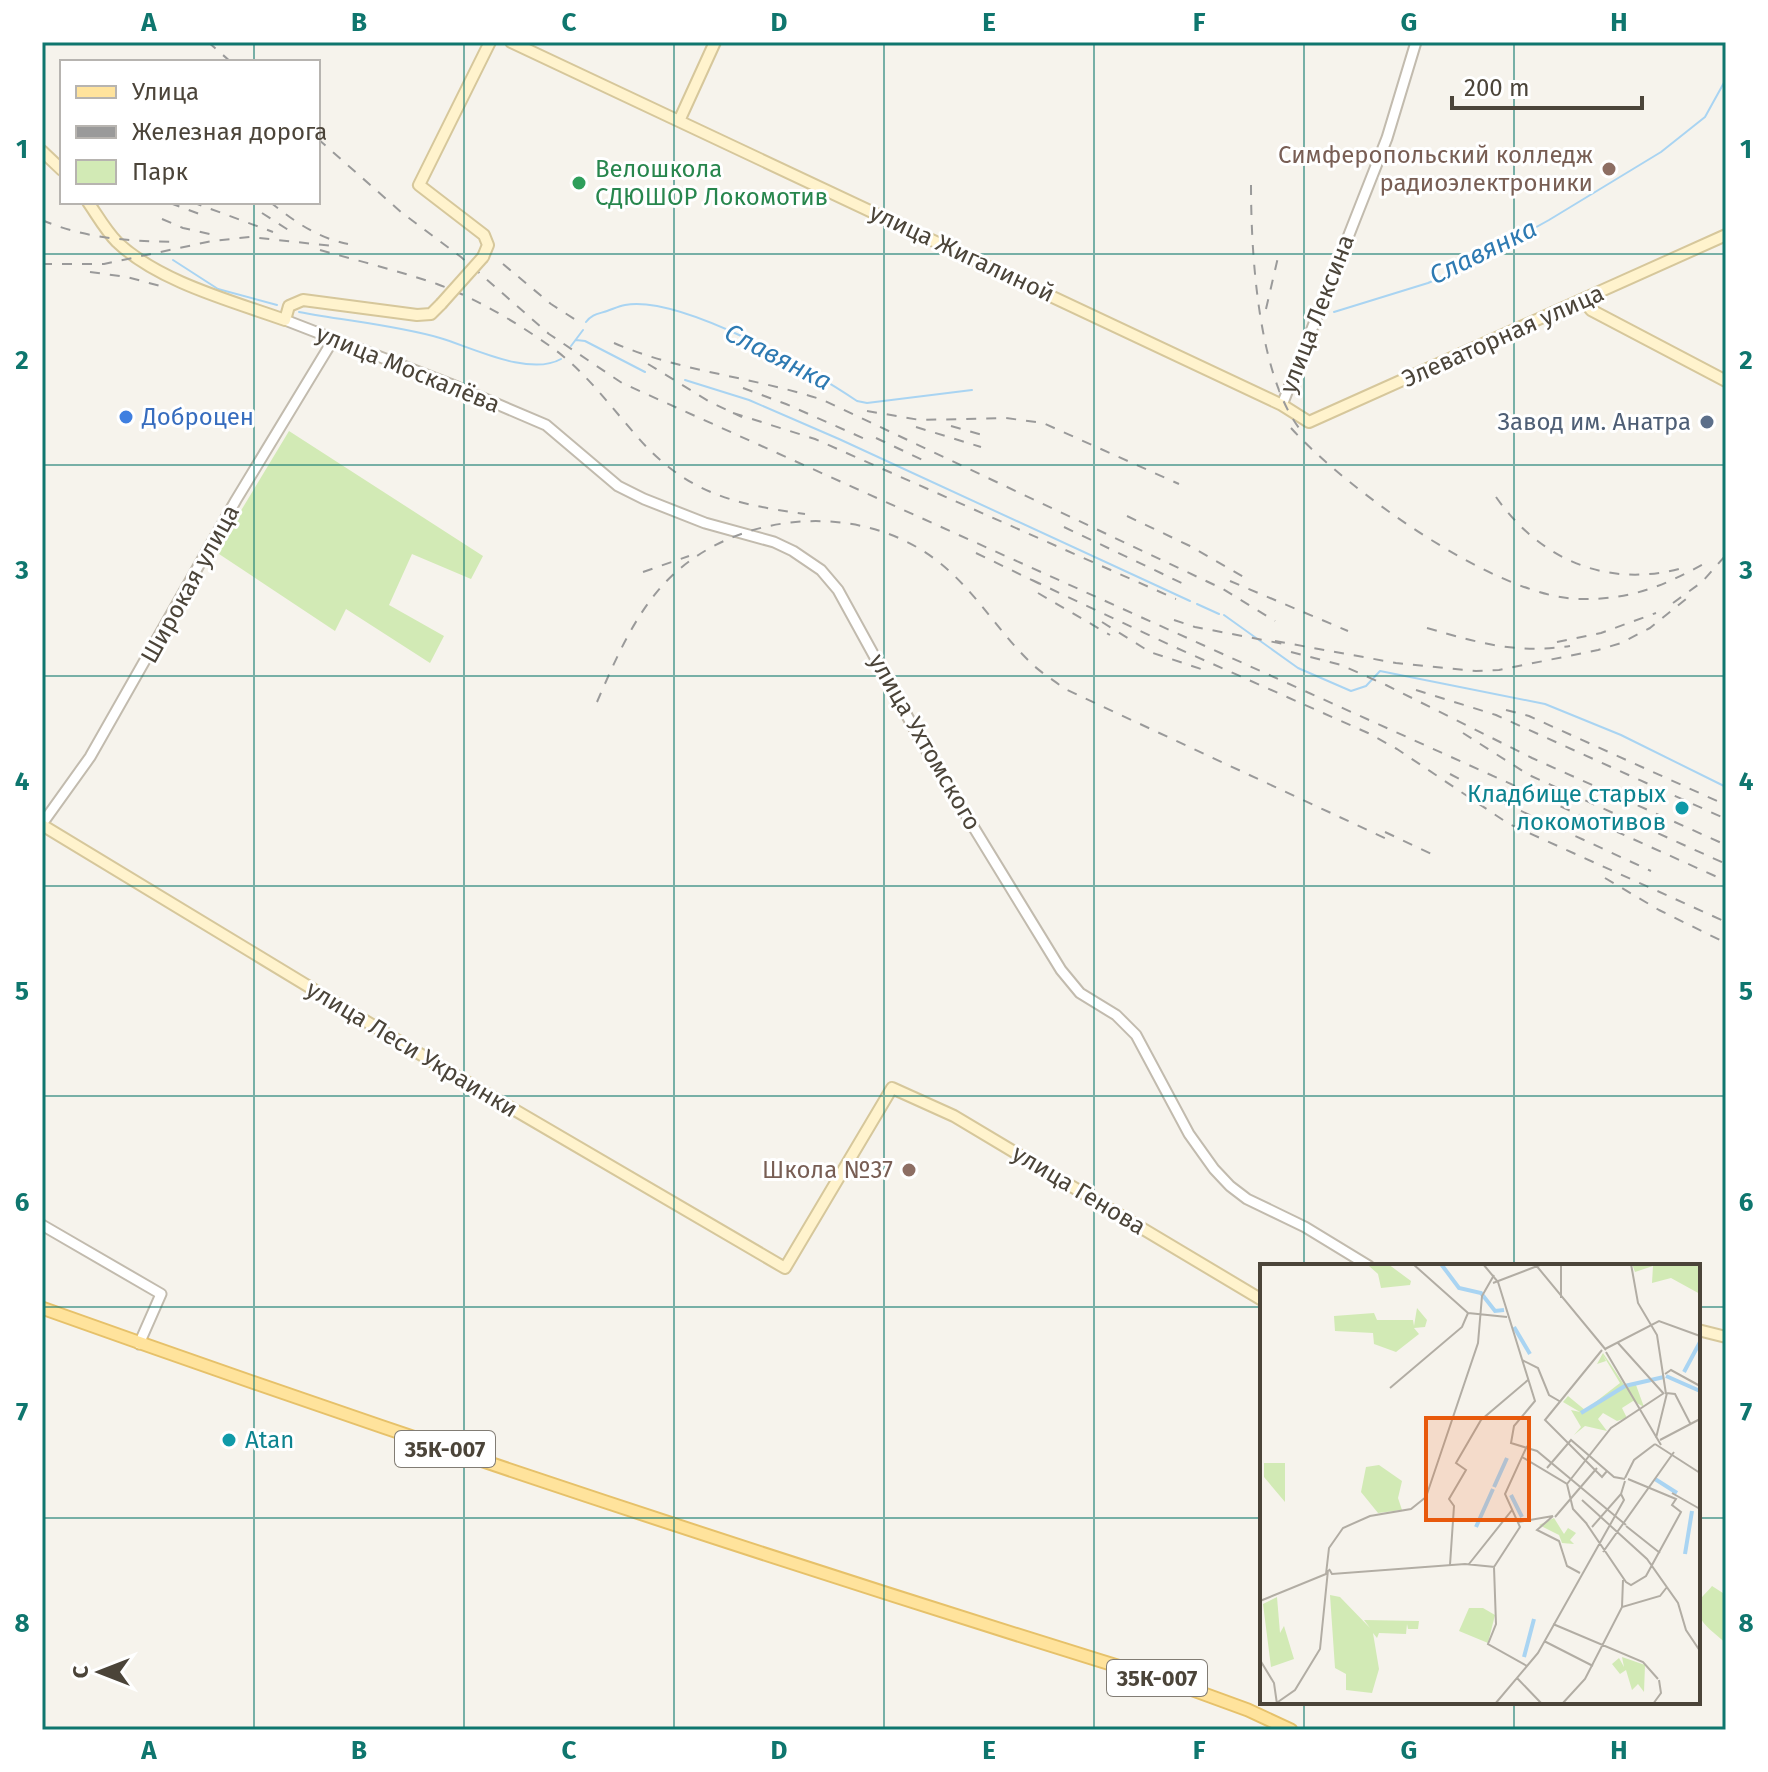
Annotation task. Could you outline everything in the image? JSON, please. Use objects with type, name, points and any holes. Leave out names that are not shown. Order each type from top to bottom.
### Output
[{"type":"main road","points":[[285,320],[289,306],[303,300],[404,315],[431,314],[483,257],[488,245],[484,235],[419,185],[490,42]]},
{"type":"main road","name":"улица Жигалиной","points":[[511,42],[1282,405]]},
{"type":"main road","points":[[679,121],[715,42]]},
{"type":"main road","points":[[42,151],[60,168]]},
{"type":"main road","name":"улица Москалёва","points":[[89,204],[116,240],[137,258],[193,287],[285,320]]},
{"type":"main road","name":"Элеваторная улица","points":[[1282,405],[1309,422],[1726,235]]},
{"type":"main road","points":[[1583,300],[1591,310],[1726,381]]},
{"type":"main road","name":"улица Леси Украинки","points":[[42,824],[448,1071],[785,1268],[892,1088]]},
{"type":"main road","name":"улица Генова","points":[[892,1088],[965,1122],[1260,1299]]},
{"type":"main road","name":"35К-007","points":[[42,1308],[542,1482],[1207,1694],[1291,1730]]},
{"type":"main road","points":[[1700,1330],[1726,1337]]},
{"type":"street","name":"улица Лексина","points":[[1282,405],[1387,138],[1416,42]]},
{"type":"street","name":"улица Москалёва","points":[[285,320],[546,425],[618,486],[734,533]]},
{"type":"street","name":"Широкая улица","points":[[42,824],[90,757],[236,500],[333,340]]},
{"type":"street","name":"улица Ухтомского","points":[[734,533],[774,542],[793,551],[821,570],[838,590],[922,743],[1061,970],[1080,993],[1116,1015],[1136,1035],[1189,1134],[1214,1169],[1247,1199],[1305,1227],[1366,1264]]},
{"type":"street","points":[[42,1225],[161,1294],[139,1344]]},
{"type":"green space","points":[[289,431],[483,556],[471,579],[412,554],[389,605],[444,636],[430,663],[346,609],[335,631],[216,552]]},
{"type":"green space","points":[[1712,1586],[1726,1595],[1726,1643],[1700,1618],[1703,1596]]},
{"type":"waterway","name":"Славянка","points":[[1334,312],[1428,283],[1463,268],[1549,220],[1661,152],[1705,117],[1726,79]]},
{"type":"waterway","name":"Славянка","points":[[173,260],[218,289],[277,305]]},
{"type":"waterway","name":"Славянка","points":[[586,322],[595,315],[625,305],[649,305],[678,311],[744,337],[809,371],[857,401],[867,403],[972,390]]},
{"type":"waterway","name":"Славянка","points":[[299,312],[423,334],[517,363],[548,364],[561,359]]},
{"type":"waterway","name":"Славянка","points":[[571,346],[583,330]]},
{"type":"waterway","points":[[576,340],[585,341],[645,372]]},
{"type":"waterway","points":[[685,380],[749,400],[839,439],[1190,601]]},
{"type":"waterway","points":[[1197,604],[1219,614]]},
{"type":"waterway","points":[[1224,615],[1298,668],[1351,691],[1366,686],[1380,671],[1545,704],[1621,735],[1726,787]]},
{"type":"railway","points":[[208,42],[229,60]]},
{"type":"railway","points":[[320,141],[549,334],[622,383],[1726,881]]},
{"type":"railway","points":[[1251,185],[1256,280],[1267,349],[1276,382],[1288,410],[1303,433]]},
{"type":"railway","points":[[173,204],[202,215]]},
{"type":"railway","points":[[197,204],[273,232]]},
{"type":"railway","points":[[273,204],[316,233],[348,244]]},
{"type":"railway","points":[[262,213],[290,231]]},
{"type":"railway","points":[[162,219],[183,228],[218,236]]},
{"type":"railway","points":[[42,220],[91,235],[176,242]]},
{"type":"railway","points":[[42,264],[104,264],[212,241],[250,237],[333,246]]},
{"type":"railway","points":[[320,250],[437,284],[483,305],[527,330],[566,358],[653,453],[691,482],[732,500],[805,514]]},
{"type":"railway","points":[[1266,309],[1279,253]]},
{"type":"railway","points":[[503,264],[551,304],[582,324]]},
{"type":"railway","points":[[90,272],[127,277],[164,287]]},
{"type":"railway","points":[[614,343],[665,361],[823,400],[1223,589],[1275,621]]},
{"type":"railway","points":[[648,364],[710,402],[742,417]]},
{"type":"railway","points":[[743,388],[865,439]]},
{"type":"railway","points":[[867,411],[920,420],[1006,418],[1043,423],[1179,484]]},
{"type":"railway","points":[[733,413],[815,439],[1176,599]]},
{"type":"railway","points":[[951,426],[986,436]]},
{"type":"railway","points":[[916,427],[981,447]]},
{"type":"railway","points":[[1291,428],[1348,480],[1425,536],[1467,561],[1546,594],[1580,599],[1631,594],[1661,585],[1707,562]]},
{"type":"railway","points":[[876,438],[927,462]]},
{"type":"railway","points":[[1496,497],[1532,537],[1576,563],[1599,571],[1625,574],[1679,569]]},
{"type":"railway","points":[[1127,516],[1190,546],[1249,580]]},
{"type":"railway","points":[[597,702],[621,650],[650,600],[676,572],[704,551],[736,536],[770,526],[804,521],[840,522],[874,529],[906,542],[936,560],[973,595],[1015,647],[1065,689],[1391,841]]},
{"type":"railway","points":[[1064,527],[1188,586]]},
{"type":"railway","points":[[976,553],[1040,584]]},
{"type":"railway","points":[[1673,603],[1702,582],[1726,555]]},
{"type":"railway","points":[[643,572],[689,556]]},
{"type":"railway","points":[[1032,580],[1368,733],[1509,824],[1726,922]]},
{"type":"railway","points":[[1230,581],[1348,631]]},
{"type":"railway","points":[[1038,593],[1110,635]]},
{"type":"railway","points":[[1275,641],[1396,663],[1476,671],[1499,670],[1621,643],[1650,628],[1686,599]]},
{"type":"railway","points":[[1557,642],[1601,633],[1656,613]]},
{"type":"railway","points":[[1174,620],[1284,644]]},
{"type":"railway","points":[[1102,622],[1150,652],[1210,672]]},
{"type":"railway","points":[[1427,628],[1515,648],[1570,646]]},
{"type":"railway","points":[[1291,652],[1341,665],[1532,758],[1726,845]]},
{"type":"railway","points":[[1416,690],[1496,715],[1726,819]]},
{"type":"railway","points":[[1506,710],[1529,716],[1726,805]]},
{"type":"railway","points":[[1463,733],[1529,775],[1726,864]]},
{"type":"railway","points":[[1450,774],[1506,804],[1651,871]]},
{"type":"railway","points":[[1385,832],[1438,857]]},
{"type":"railway","points":[[1605,878],[1659,910],[1726,943]]},
{"type":"place","name":"Симферопольский колледж радиоэлектроники","points":[[1609,169]]},
{"type":"place","name":"Велошкола СДЮШОР Локомотив","points":[[579,183]]},
{"type":"place","name":"Доброцен","points":[[126,417]]},
{"type":"place","name":"Завод им. Анатра","points":[[1707,422]]},
{"type":"place","name":"Кладбище старых локомотивов","points":[[1682,808]]},
{"type":"place","name":"Школа №37","points":[[909,1170]]},
{"type":"place","name":"Atan","points":[[229,1440]]}]
